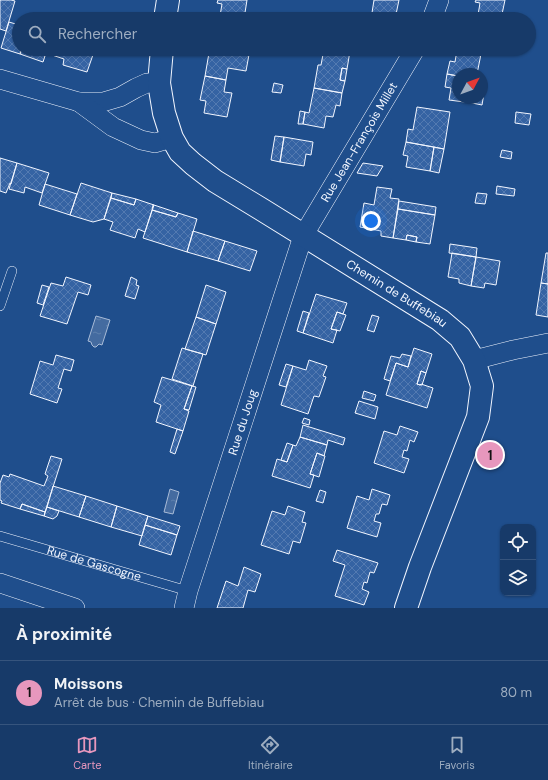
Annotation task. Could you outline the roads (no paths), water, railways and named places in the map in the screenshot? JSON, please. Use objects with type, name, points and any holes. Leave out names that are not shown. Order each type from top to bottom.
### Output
[{"type":"street","points":[[166,12],[168,0]]},
{"type":"street","points":[[435,12],[439,0]]},
{"type":"street","name":"Chemin de Buffebiau","points":[[161,56],[159,83],[164,113],[172,138],[180,152],[215,181],[440,320],[460,337],[474,360],[482,386],[478,417],[420,567],[406,608]]},
{"type":"street","name":"Rue Jean-François Millet","points":[[304,236],[411,56]]},
{"type":"street","points":[[0,78],[79,102],[103,102],[120,98],[147,83],[159,83]]},
{"type":"street","points":[[79,102],[113,127],[141,140],[155,143],[172,138]]},
{"type":"street","name":"Rue du Joug","points":[[186,600],[304,236]]},
{"type":"street","points":[[474,360],[548,343]]},
{"type":"street","points":[[0,583],[75,608]]},
{"type":"lane","points":[[0,306],[12,271]]},
{"type":"lane","name":"Rue de Gascogne","points":[[0,536],[186,600]]},
{"type":"water","points":[[96,316],[110,320],[102,345],[99,344],[94,347],[91,342],[88,341]]},
{"type":"water","points":[[170,489],[179,492],[173,514],[164,512]]},
{"type":"place","name":"Moissons","points":[[490,455]]}]
